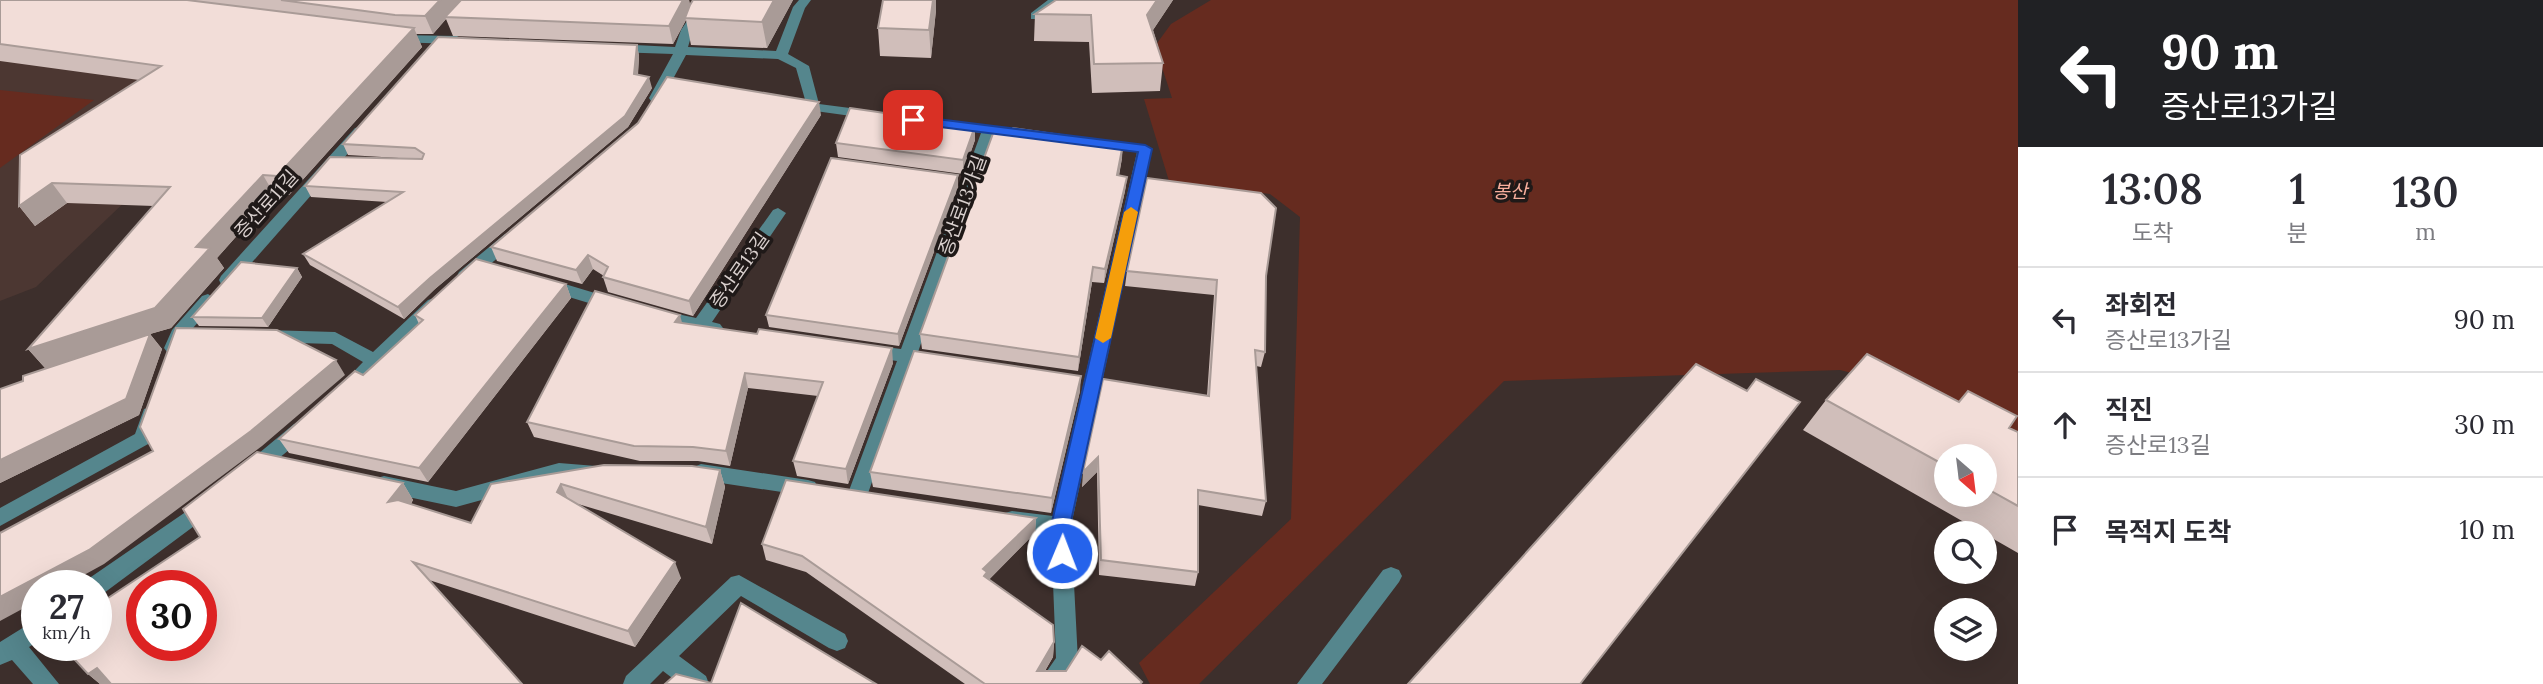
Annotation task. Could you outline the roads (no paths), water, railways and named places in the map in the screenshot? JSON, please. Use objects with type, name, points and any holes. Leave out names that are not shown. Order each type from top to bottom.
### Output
[{"type":"street","points":[[649,110],[676,65],[678,51],[706,0]]},
{"type":"street","points":[[781,55],[799,7],[805,0]]},
{"type":"street","points":[[1035,16],[1055,0]]},
{"type":"street","points":[[423,60],[445,34]]},
{"type":"street","points":[[377,37],[445,34],[469,41]]},
{"type":"street","points":[[595,47],[781,55],[802,66],[813,107],[894,118]]},
{"type":"street","name":"증산로11길","points":[[178,334],[369,121]]},
{"type":"street","points":[[935,123],[989,130]]},
{"type":"street","name":"증산로13가길","points":[[684,471],[864,497],[963,181],[989,130],[1028,134]]},
{"type":"street","points":[[1049,684],[1067,661],[1060,526],[1086,380],[1145,149],[1080,141]]},
{"type":"street","points":[[333,161],[358,163]]},
{"type":"street","name":"증산로13길","points":[[700,326],[778,213]]},
{"type":"street","points":[[112,574],[230,487],[322,411],[479,264],[520,230]]},
{"type":"street","points":[[479,264],[505,272]]},
{"type":"street","name":"증산로13길","points":[[531,280],[700,326],[727,330]]},
{"type":"street","points":[[153,342],[178,334],[204,335]]},
{"type":"street","points":[[166,369],[178,334]]},
{"type":"street","points":[[244,336],[335,338],[375,361]]},
{"type":"street","points":[[852,349],[960,364]]},
{"type":"street","points":[[1086,380],[1118,385]]},
{"type":"street","points":[[0,518],[143,438],[158,392]]},
{"type":"street","points":[[265,458],[292,464]]},
{"type":"street","points":[[360,479],[456,499],[559,471],[615,471]]},
{"type":"street","points":[[993,516],[1060,526]]},
{"type":"street","points":[[1308,684],[1391,576]]},
{"type":"street","points":[[634,684],[739,584],[836,641]]},
{"type":"street","points":[[7,650],[48,684]]},
{"type":"street","points":[[663,658],[698,684]]},
{"type":"park label","name":"봉산","points":[[1510,191]]}]
